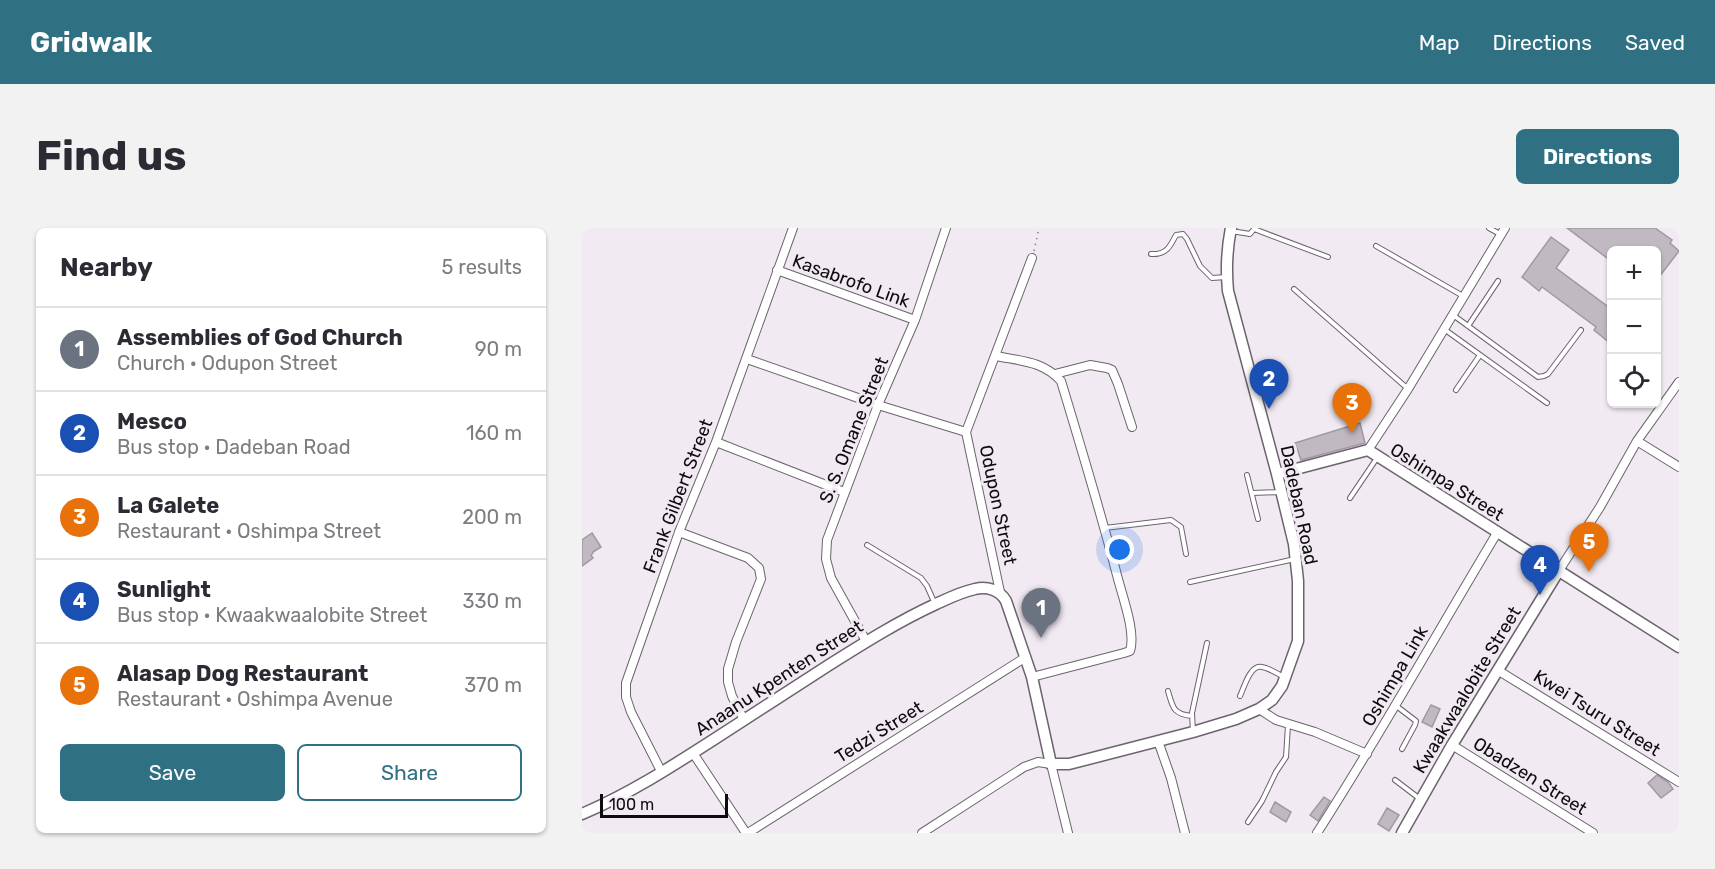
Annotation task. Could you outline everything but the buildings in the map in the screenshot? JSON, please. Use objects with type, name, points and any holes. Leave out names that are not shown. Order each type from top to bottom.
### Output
[{"type":"street","name":"Frank Gilbert Street","points":[[662,773],[631,712],[626,697],[626,683],[679,532],[716,442],[793,228]]},
{"type":"street","name":"S. S. Omane Street","points":[[866,641],[831,578],[826,559],[827,540],[878,405],[915,320],[946,228]]},
{"type":"street","name":"Dadeban Road","points":[[1051,764],[1069,764],[1158,741],[1236,719],[1259,710],[1272,700],[1281,686],[1298,641],[1298,581],[1294,544],[1228,291],[1226,277],[1231,229]]},
{"type":"street","points":[[1372,454],[1408,389],[1503,231]]},
{"type":"street","name":"Odupon Street","points":[[1032,258],[966,432],[1000,592],[1006,601],[1032,677],[1068,833]]},
{"type":"street","name":"Kasabrofo Link","points":[[777,270],[915,320]]},
{"type":"street","points":[[996,356],[1042,365],[1061,381],[1105,528],[1129,621],[1132,644],[1130,651],[1032,677]]},
{"type":"street","points":[[747,359],[878,405],[966,432]]},
{"type":"street","points":[[1055,374],[1090,365],[1112,370],[1132,427]]},
{"type":"street","name":"Kwaakwaalobite Street","points":[[1402,833],[1452,745],[1600,507],[1637,441],[1679,382]]},
{"type":"street","points":[[1637,441],[1679,467]]},
{"type":"street","points":[[716,442],[844,492]]},
{"type":"street","name":"Oshimpa Street","points":[[1277,474],[1372,454],[1679,647]]},
{"type":"street","points":[[679,532],[748,558],[759,567],[761,579],[736,642],[729,669],[728,682],[732,696],[744,720]]},
{"type":"street","name":"Oshimpa Link","points":[[1317,833],[1367,754],[1497,533]]},
{"type":"street","name":"Anaanu Kpenten Street","points":[[582,814],[662,773],[866,641],[935,605],[975,589],[983,588],[1000,592]]},
{"type":"street","name":"Tedzi Street","points":[[747,833],[1026,657]]},
{"type":"street","name":"Kwei Tsuru Street","points":[[1499,671],[1679,782]]},
{"type":"street","points":[[1259,710],[1288,725],[1315,732],[1367,754]]},
{"type":"street","points":[[1158,741],[1171,778],[1185,833]]},
{"type":"street","name":"Obadzen Street","points":[[1452,745],[1593,833]]},
{"type":"street","points":[[693,753],[747,833]]},
{"type":"street","points":[[922,833],[1024,767],[1038,762],[1051,764]]},
{"type":"lane","points":[[1231,229],[1250,234],[1254,228],[1328,257]]},
{"type":"lane","points":[[1489,228],[1503,231]]},
{"type":"lane","points":[[1151,254],[1169,249],[1176,235],[1183,234],[1206,273],[1212,278],[1226,277]]},
{"type":"lane","points":[[1376,246],[1464,297]]},
{"type":"lane","points":[[1468,326],[1498,281]]},
{"type":"lane","points":[[1294,289],[1408,389]]},
{"type":"lane","points":[[1452,315],[1539,377],[1548,374],[1581,330]]},
{"type":"lane","points":[[1444,328],[1547,403]]},
{"type":"lane","points":[[1456,390],[1480,355]]},
{"type":"lane","points":[[1350,498],[1372,454]]},
{"type":"lane","points":[[1247,475],[1258,519]]},
{"type":"lane","points":[[1252,493],[1281,492]]},
{"type":"lane","points":[[1105,528],[1172,520],[1181,527],[1186,554]]},
{"type":"lane","points":[[867,545],[921,578],[935,605]]},
{"type":"lane","points":[[1190,582],[1296,559]]},
{"type":"lane","points":[[1192,732],[1192,717],[1207,643]]},
{"type":"lane","points":[[1240,696],[1251,671],[1257,667],[1262,667],[1285,678]]},
{"type":"lane","points":[[1168,691],[1172,706],[1176,711],[1181,715],[1192,717]]},
{"type":"lane","points":[[1395,705],[1416,721],[1402,749]]},
{"type":"lane","points":[[1248,822],[1286,757],[1288,725]]},
{"type":"lane","points":[[1395,780],[1420,799]]},
{"type":"path","points":[[1032,258],[1039,228]]},
{"type":"place","name":"Mesco","points":[[1269,409]]},
{"type":"place","name":"La Galete","points":[[1352,433]]},
{"type":"place","name":"Alasap Dog Restaurant","points":[[1589,572]]},
{"type":"place","name":"Sunlight","points":[[1540,595]]},
{"type":"place","name":"Assemblies of God Church","points":[[1041,638]]}]
